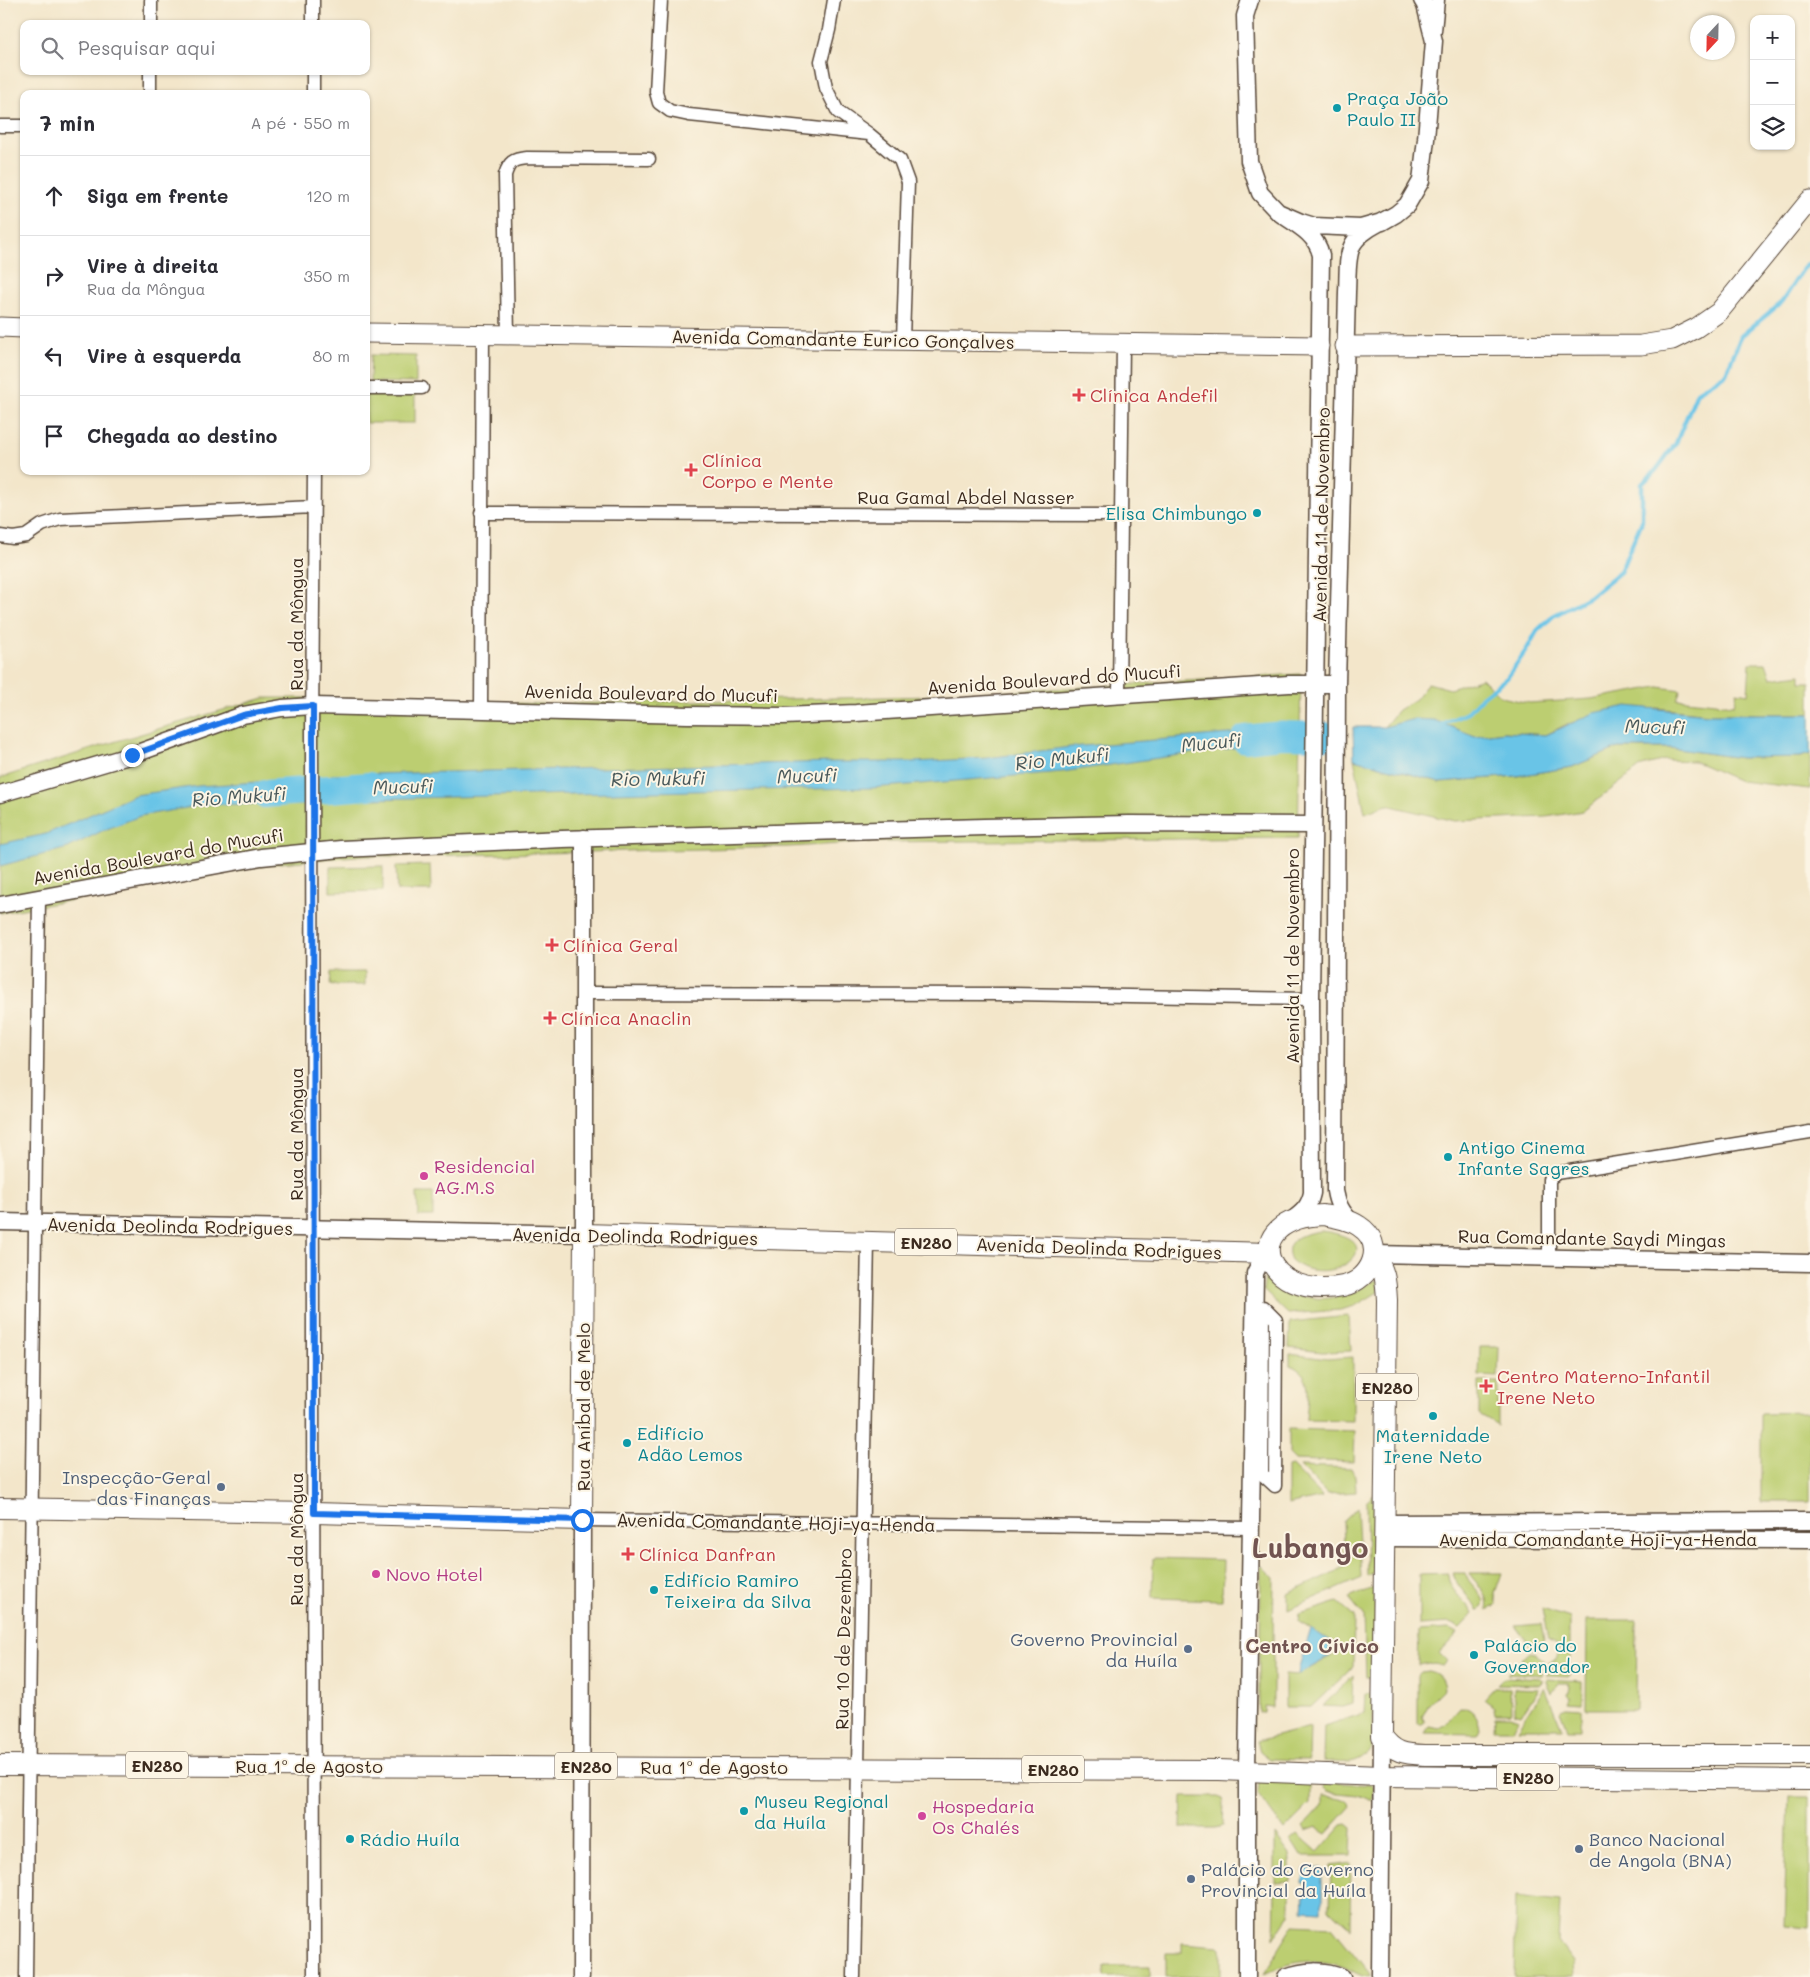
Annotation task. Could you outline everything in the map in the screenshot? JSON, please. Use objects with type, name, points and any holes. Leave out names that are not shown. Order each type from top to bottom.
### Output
[{"type":"main road","points":[[1345,346],[1641,345],[1672,340],[1696,328],[1719,312],[1810,200]]},
{"type":"main road","points":[[0,327],[20,328]]},
{"type":"main road","name":"Avenida Comandante Eurico Gonçalves","points":[[370,332],[1319,346]]},
{"type":"main road","name":"EN280","points":[[1291,1221],[1306,1216],[1323,1215],[1336,1217],[1361,1227],[1368,1234],[1374,1254],[1383,1268],[1386,1279],[1386,1531],[1382,1736],[1389,1745],[1399,1752],[1424,1755],[1810,1756]]},
{"type":"main road","points":[[1291,1221],[1282,1226],[1275,1234],[1269,1252],[1272,1264],[1285,1279],[1306,1286],[1320,1288],[1344,1286],[1361,1279],[1368,1273],[1374,1254]]},
{"type":"main road","name":"Avenida Deolinda Rodrigues","points":[[584,1234],[1269,1252]]},
{"type":"main road","name":"Rua Aníbal de Melo","points":[[582,1520],[584,1234]]},
{"type":"main road","name":"Avenida Comandante Hoji-ya-Henda","points":[[0,1508],[582,1520]]},
{"type":"main road","name":"Rua 1º de Agosto","points":[[0,1765],[1247,1770]]},
{"type":"main road","name":"EN280","points":[[1247,1770],[1382,1776],[1810,1780]]},
{"type":"street","points":[[151,0],[151,20]]},
{"type":"street","points":[[313,0],[313,20]]},
{"type":"street","points":[[661,0],[656,92],[658,103],[670,111],[690,115],[869,134]]},
{"type":"street","points":[[834,0],[830,30],[821,61],[826,88],[838,112],[869,134],[900,160],[908,182],[903,340]]},
{"type":"street","points":[[1422,0],[1434,41]]},
{"type":"street","points":[[1246,5],[1249,161],[1260,192],[1278,212],[1314,226],[1361,228],[1382,222],[1396,214],[1407,205],[1420,181],[1426,139],[1438,0]]},
{"type":"street","points":[[150,75],[150,90]]},
{"type":"street","points":[[313,75],[314,90]]},
{"type":"street","points":[[0,126],[20,126]]},
{"type":"street","points":[[508,334],[505,175],[508,165],[515,159],[527,158],[649,159]]},
{"type":"street","name":"Avenida 11 de Novembro","points":[[1278,212],[1312,235],[1319,245],[1321,264],[1314,683],[1311,999],[1312,1193],[1310,1203],[1304,1211],[1291,1221]]},
{"type":"street","name":"Avenida 11 de Novembro","points":[[1351,1222],[1341,1210],[1336,1200],[1336,766],[1345,346],[1350,254],[1353,244],[1361,235],[1396,214]]},
{"type":"street","points":[[481,710],[481,513],[484,334]]},
{"type":"street","points":[[1319,346],[1325,336],[1332,334],[1339,337],[1345,346]]},
{"type":"street","points":[[1119,695],[1123,343]]},
{"type":"street","points":[[370,388],[422,388]]},
{"type":"street","name":"Rua da Môngua","points":[[314,475],[312,732],[314,1977]]},
{"type":"street","points":[[0,536],[13,538],[26,536],[42,525],[60,519],[314,507]]},
{"type":"street","name":"Rua Gamal Abdel Nasser","points":[[481,513],[1121,515]]},
{"type":"street","points":[[1314,683],[1337,684]]},
{"type":"street","name":"Avenida Boulevard do Mucufi","points":[[0,794],[132,755],[243,715],[282,708],[313,706],[783,716],[856,713],[1314,683]]},
{"type":"street","name":"Avenida Boulevard do Mucufi","points":[[0,905],[252,859],[313,850],[584,838],[1003,826],[1129,824],[1313,825]]},
{"type":"street","name":"Rua Aníbal de Melo","points":[[584,838],[584,1234]]},
{"type":"street","points":[[26,1977],[39,898]]},
{"type":"street","points":[[584,993],[1011,994],[1311,999]]},
{"type":"street","points":[[1549,1257],[1549,1180],[1557,1173],[1810,1132]]},
{"type":"street","name":"Avenida Deolinda Rodrigues","points":[[0,1222],[584,1234]]},
{"type":"street","name":"Rua 10 de Dezembro","points":[[854,1977],[868,1241]]},
{"type":"street","points":[[1248,1977],[1247,1770],[1252,1554],[1255,1273],[1269,1252]]},
{"type":"street","name":"Rua Comandante Saydi Mingas","points":[[1374,1254],[1810,1263]]},
{"type":"street","points":[[1263,1307],[1276,1320],[1275,1486],[1262,1474],[1263,1307]]},
{"type":"street","name":"Rua Aníbal de Melo","points":[[582,1520],[582,1977]]},
{"type":"street","name":"Avenida Comandante Hoji-ya-Henda","points":[[582,1520],[1252,1528]]},
{"type":"street","name":"Avenida Comandante Hoji-ya-Henda","points":[[1386,1531],[1810,1522]]},
{"type":"street","name":"Avenida Comandante Hoji-ya-Henda","points":[[1386,1531],[1810,1540]]},
{"type":"street","points":[[1380,1977],[1382,1736]]},
{"type":"street","points":[[1286,1977],[1295,1973],[1312,1971],[1325,1972],[1342,1977]]},
{"type":"green space","points":[[371,355],[416,356],[416,383],[370,382]]},
{"type":"green space","points":[[370,392],[415,392],[415,423],[370,423]]},
{"type":"green space","points":[[1750,663],[1766,663],[1771,678],[1801,674],[1801,682],[1810,682],[1810,714],[1709,714],[1657,708],[1567,724],[1546,735],[1504,732],[1475,736],[1457,730],[1384,727],[1398,710],[1416,699],[1428,683],[1450,689],[1482,678],[1501,697],[1529,703],[1591,699],[1658,687],[1681,690],[1677,699],[1734,705],[1737,692],[1748,694]]},
{"type":"green space","points":[[1301,674],[1298,838],[874,842],[787,847],[356,856],[280,863],[0,913],[0,778],[264,698],[548,704],[936,696]]},
{"type":"green space","points":[[1618,748],[1670,748],[1741,758],[1800,757],[1810,754],[1810,789],[1740,781],[1694,761],[1665,760],[1642,766],[1583,811],[1546,817],[1454,821],[1387,805],[1365,813],[1354,759],[1440,782],[1517,776],[1572,767]]},
{"type":"green space","points":[[430,865],[431,891],[397,891],[396,866]]},
{"type":"green space","points":[[383,866],[383,891],[330,892],[330,867]]},
{"type":"green space","points":[[331,972],[365,972],[365,985],[330,985]]},
{"type":"green space","points":[[417,1193],[433,1193],[433,1216],[418,1216]]},
{"type":"green space","points":[[1321,1231],[1344,1236],[1355,1244],[1356,1253],[1350,1261],[1338,1268],[1323,1271],[1306,1269],[1291,1260],[1289,1247],[1296,1238],[1308,1233]]},
{"type":"green space","points":[[1268,1278],[1288,1291],[1310,1298],[1334,1298],[1357,1291],[1378,1280],[1378,1292],[1355,1306],[1340,1310],[1288,1314],[1263,1290],[1265,1279]]},
{"type":"green space","points":[[1349,1316],[1351,1351],[1322,1352],[1289,1348],[1290,1322]]},
{"type":"green space","points":[[1480,1347],[1499,1347],[1498,1377],[1479,1376]]},
{"type":"green space","points":[[1290,1354],[1327,1359],[1353,1357],[1353,1421],[1306,1420],[1308,1388],[1303,1375],[1298,1369],[1290,1365]]},
{"type":"green space","points":[[1479,1382],[1498,1382],[1498,1425],[1479,1414]]},
{"type":"green space","points":[[1810,1412],[1810,1502],[1761,1502],[1761,1413]]},
{"type":"green space","points":[[1289,1429],[1355,1431],[1354,1462],[1295,1460],[1289,1454]]},
{"type":"green space","points":[[1292,1466],[1322,1497],[1288,1505],[1288,1467]]},
{"type":"green space","points":[[1300,1466],[1351,1468],[1355,1476],[1356,1492],[1327,1494]]},
{"type":"green space","points":[[1377,1491],[1376,1572],[1367,1576],[1366,1501]]},
{"type":"green space","points":[[1357,1508],[1361,1578],[1288,1610],[1288,1594],[1345,1567],[1343,1521]]},
{"type":"green space","points":[[1153,1558],[1223,1560],[1222,1600],[1152,1598]]},
{"type":"green space","points":[[1261,1565],[1274,1578],[1273,1644],[1260,1644]]},
{"type":"green space","points":[[1448,1573],[1450,1585],[1473,1614],[1460,1628],[1450,1623],[1419,1625],[1419,1574]]},
{"type":"green space","points":[[1453,1573],[1466,1573],[1471,1583],[1479,1592],[1483,1602],[1478,1612],[1458,1584]]},
{"type":"green space","points":[[1470,1573],[1502,1573],[1495,1593],[1496,1605],[1487,1610],[1486,1595]]},
{"type":"green space","points":[[1376,1587],[1374,1677],[1366,1677],[1364,1616],[1349,1598]]},
{"type":"green space","points":[[1338,1602],[1354,1616],[1353,1667],[1311,1707],[1285,1707],[1285,1674],[1298,1675],[1344,1649],[1299,1622],[1300,1614]]},
{"type":"green space","points":[[1542,1609],[1570,1618],[1570,1650],[1558,1649],[1555,1643],[1548,1640]]},
{"type":"green space","points":[[1587,1620],[1637,1620],[1636,1709],[1586,1709]]},
{"type":"green space","points":[[1541,1624],[1544,1640],[1536,1649],[1532,1648],[1515,1626]]},
{"type":"green space","points":[[1449,1629],[1458,1633],[1439,1653],[1447,1661],[1442,1666],[1429,1663],[1418,1665],[1419,1631]]},
{"type":"green space","points":[[1259,1651],[1273,1651],[1273,1707],[1264,1706],[1264,1712],[1259,1713]]},
{"type":"green space","points":[[1530,1652],[1536,1653],[1544,1661],[1541,1675],[1507,1673]]},
{"type":"green space","points":[[1559,1653],[1570,1654],[1569,1676],[1546,1675],[1548,1662],[1556,1659]]},
{"type":"green space","points":[[1421,1672],[1435,1673],[1439,1677],[1444,1689],[1429,1704],[1422,1717],[1425,1722],[1418,1724],[1418,1675]]},
{"type":"green space","points":[[1353,1675],[1352,1704],[1342,1707],[1323,1706]]},
{"type":"green space","points":[[1504,1677],[1541,1679],[1543,1682],[1540,1685],[1497,1684]]},
{"type":"green space","points":[[1546,1679],[1582,1681],[1582,1704],[1569,1703],[1571,1698],[1568,1694],[1570,1687],[1568,1683],[1560,1683],[1552,1693]]},
{"type":"green space","points":[[1545,1687],[1562,1729],[1518,1729]]},
{"type":"green space","points":[[1494,1688],[1510,1688],[1511,1713],[1495,1713],[1494,1707],[1484,1699]]},
{"type":"green space","points":[[1514,1688],[1539,1689],[1521,1715],[1514,1713]]},
{"type":"green space","points":[[1374,1691],[1372,1746],[1368,1752],[1363,1757],[1351,1762],[1323,1761],[1324,1726],[1365,1713],[1366,1694]]},
{"type":"green space","points":[[1460,1707],[1471,1711],[1478,1720],[1480,1728],[1477,1734],[1425,1733],[1429,1727],[1438,1729],[1445,1724]]},
{"type":"green space","points":[[1567,1708],[1581,1709],[1581,1729],[1567,1729],[1560,1711]]},
{"type":"green space","points":[[1495,1716],[1511,1716],[1519,1719],[1512,1729],[1494,1729]]},
{"type":"green space","points":[[1310,1727],[1309,1760],[1270,1759],[1260,1751],[1257,1741]]},
{"type":"green space","points":[[1259,1779],[1310,1781],[1310,1804],[1284,1830],[1258,1793]]},
{"type":"green space","points":[[1324,1782],[1371,1785],[1373,1788],[1373,1801],[1359,1795],[1327,1792],[1324,1789]]},
{"type":"green space","points":[[1322,1796],[1346,1800],[1351,1806],[1327,1833],[1317,1827],[1306,1831],[1303,1827],[1322,1806]]},
{"type":"green space","points":[[1182,1797],[1218,1797],[1223,1799],[1223,1826],[1215,1828],[1181,1828]]},
{"type":"green space","points":[[1788,1797],[1810,1797],[1810,1928],[1784,1926]]},
{"type":"green space","points":[[1347,1824],[1352,1828],[1351,1856],[1301,1856],[1291,1840],[1298,1834],[1318,1852],[1342,1825]]},
{"type":"green space","points":[[1275,1835],[1290,1855],[1290,1882],[1275,1883]]},
{"type":"green space","points":[[1351,1863],[1350,1928],[1330,1909],[1331,1866]]},
{"type":"green space","points":[[1275,1891],[1290,1893],[1290,1914],[1274,1939]]},
{"type":"green space","points":[[1516,1896],[1560,1901],[1558,1942],[1573,1962],[1574,1977],[1514,1977]]},
{"type":"green space","points":[[1294,1925],[1332,1927],[1370,1974],[1370,1977],[1360,1975],[1334,1964],[1314,1961],[1294,1963],[1264,1973]]},
{"type":"green space","points":[[1182,1943],[1219,1946],[1221,1948],[1221,1976],[1166,1977],[1166,1953],[1182,1953]]},
{"type":"green space","points":[[1105,1966],[1150,1966],[1150,1977],[1105,1977]]},
{"type":"water","points":[[1627,706],[1709,714],[1810,714],[1810,754],[1800,757],[1741,758],[1670,748],[1618,748],[1572,767],[1517,776],[1440,782],[1354,759],[1353,727],[1384,727],[1414,719],[1434,720],[1475,736],[1504,732],[1546,735],[1594,713]]},
{"type":"water","points":[[1284,727],[1282,735],[1285,742],[1062,772],[872,788],[331,800],[331,775],[833,762],[914,762],[987,758],[1070,747],[1252,732]]},
{"type":"water","points":[[302,779],[302,805],[209,804],[140,816],[102,831],[68,848],[0,866],[0,844],[46,834],[135,795],[198,786]]},
{"type":"water","points":[[1311,1629],[1330,1641],[1329,1657],[1298,1675],[1299,1667]]},
{"type":"water","points":[[1322,1867],[1322,1911],[1303,1910],[1304,1896],[1307,1895],[1307,1884],[1303,1884],[1304,1869]]},
{"type":"waterway","points":[[1438,726],[1467,713],[1482,697],[1507,678],[1537,631],[1553,616],[1589,597],[1620,572],[1642,521],[1642,484],[1656,470],[1676,443],[1697,392],[1726,374],[1741,336],[1782,302],[1803,269],[1810,263]]},
{"type":"waterway","name":"Mucufi","points":[[1245,739],[1282,735],[1325,736]]},
{"type":"waterway","name":"Rio Mukufi","points":[[265,794],[369,786]]},
{"type":"place","name":"Praça João Paulo II","points":[[1337,108]]},
{"type":"place","name":"Clínica Andefil","points":[[1079,395]]},
{"type":"place","name":"Clínica Corpo e Mente","points":[[691,470]]},
{"type":"place","name":"Elisa Chimbungo","points":[[1257,513]]},
{"type":"place","name":"Clínica Geral","points":[[552,945]]},
{"type":"place","name":"Clínica Anaclin","points":[[550,1018]]},
{"type":"place","name":"Antigo Cinema Infante Sagres","points":[[1448,1157]]},
{"type":"place","name":"Residencial AG.M.S","points":[[424,1176]]},
{"type":"place","name":"Centro Materno-Infantil Irene Neto","points":[[1486,1386]]},
{"type":"place","name":"Maternidade Irene Neto","points":[[1433,1416]]},
{"type":"place","name":"Edifício Adão Lemos","points":[[627,1443]]},
{"type":"place","name":"Inspecção-Geral das Finanças","points":[[221,1487]]},
{"type":"place","name":"Clínica Danfran","points":[[628,1554]]},
{"type":"place","name":"Novo Hotel","points":[[376,1574]]},
{"type":"place","name":"Edifício Ramiro Teixeira da Silva","points":[[654,1590]]},
{"type":"place","name":"Governo Provincial da Huíla","points":[[1188,1649]]},
{"type":"place","name":"Palácio do Governador","points":[[1474,1655]]},
{"type":"place","name":"Museu Regional da Huíla","points":[[744,1811]]},
{"type":"place","name":"Hospedaria Os Chalés","points":[[922,1816]]},
{"type":"place","name":"Rádio Huíla","points":[[350,1839]]},
{"type":"place","name":"Banco Nacional de Angola (BNA)","points":[[1579,1849]]},
{"type":"place","name":"Palácio do Governo Provincial da Huíla","points":[[1191,1879]]},
{"type":"district","name":"Lubango","points":[[1310,1547]]},
{"type":"district","name":"Centro Cívico","points":[[1312,1645]]},
{"type":"route","points":[[132,755],[243,715],[282,708],[313,706],[314,1513],[582,1520]]}]
